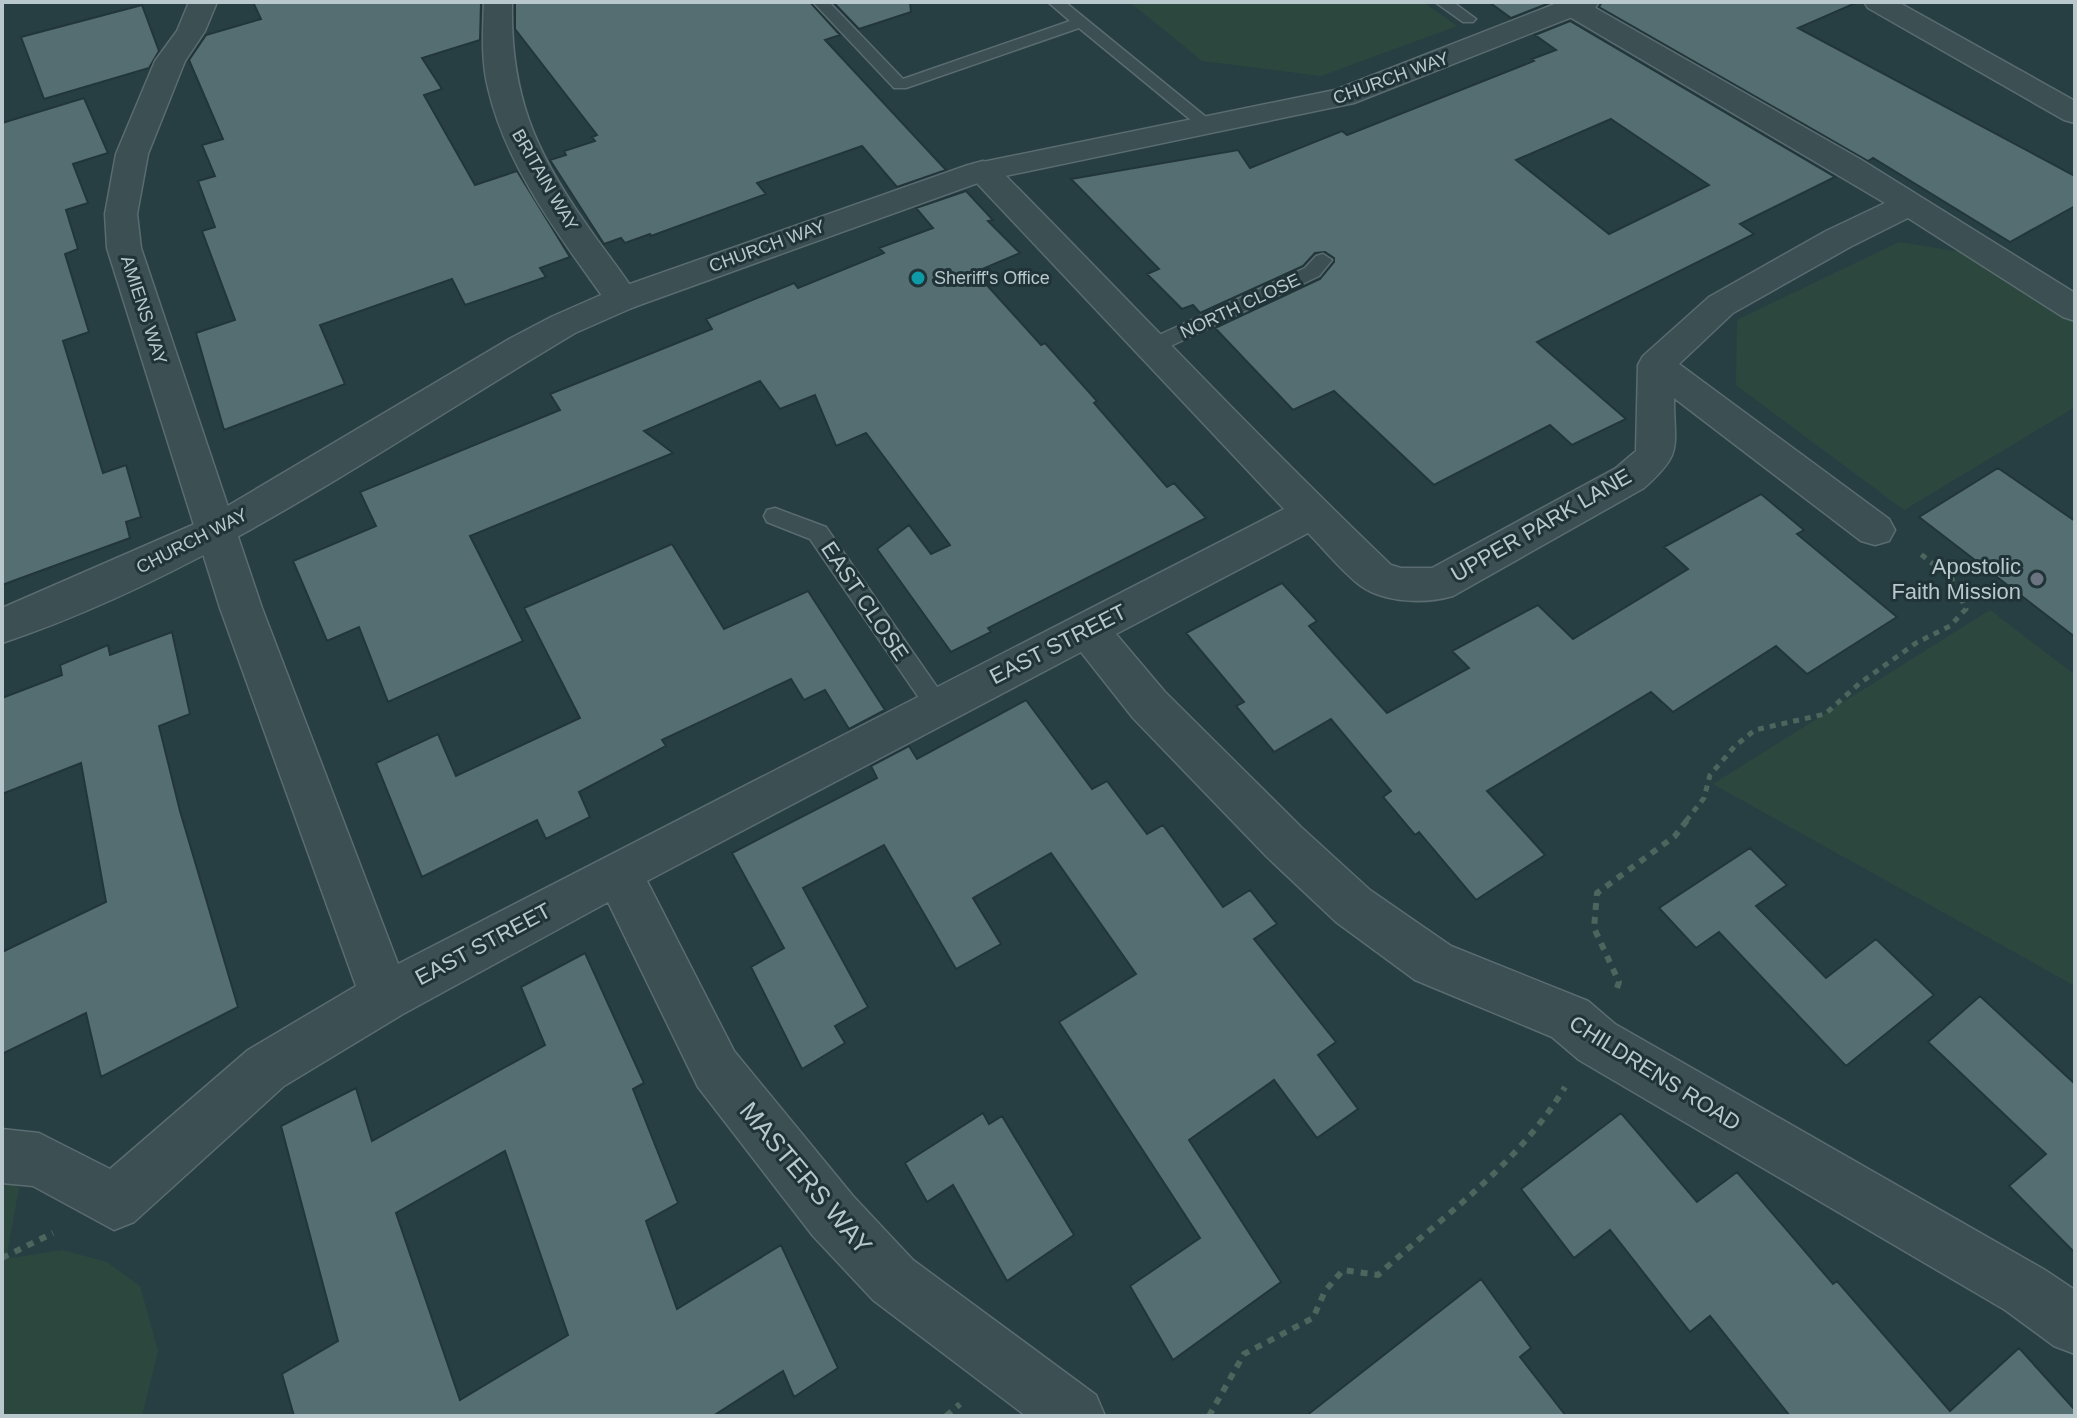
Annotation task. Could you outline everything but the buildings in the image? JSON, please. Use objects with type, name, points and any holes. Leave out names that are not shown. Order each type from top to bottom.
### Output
[{"type":"street","name":"AMIENS WAY","points":[[203,2],[191,31],[170,61],[132,154],[121,214],[124,248],[218,531]]},
{"type":"street","name":"BRITAIN WAY","points":[[498,2],[495,59],[503,100],[519,142],[566,219],[622,299]]},
{"type":"street","points":[[1878,2],[2075,114]]},
{"type":"street","name":"CHURCH WAY","points":[[2,626],[218,531],[537,340],[622,299],[983,171],[1343,97],[1579,4]]},
{"type":"street","points":[[1579,4],[1849,166],[2075,309]]},
{"type":"street","points":[[983,171],[1311,513]]},
{"type":"street","points":[[1875,530],[1656,365],[1721,305],[1838,239],[1909,204]]},
{"type":"street","name":"UPPER PARK LANE","points":[[1311,513],[1377,576],[1400,584],[1438,584],[1630,478],[1655,456],[1656,365]]},
{"type":"street","name":"EAST STREET","points":[[2,1156],[39,1160],[114,1202],[266,1068],[385,997],[618,872],[1311,513]]},
{"type":"street","points":[[218,531],[241,608],[385,997]]},
{"type":"street","name":"CHILDRENS ROAD","points":[[1087,629],[1149,705],[1284,842],[1353,906],[1433,963],[1570,1019],[1597,1042],[2025,1290],[2075,1325]]},
{"type":"street","name":"MASTERS WAY","points":[[618,872],[716,1069],[833,1216],[893,1280],[1075,1416]]},
{"type":"lane","points":[[821,2],[900,85],[1081,22]]},
{"type":"lane","points":[[1056,2],[1209,126]]},
{"type":"lane","points":[[1443,2],[1468,19]]},
{"type":"lane","name":"NORTH CLOSE","points":[[1153,346],[1312,272],[1323,260]]},
{"type":"lane","name":"EAST CLOSE","points":[[775,516],[818,533],[938,707]]},
{"type":"path","points":[[1209,1416],[1244,1354],[1313,1318],[1325,1291],[1343,1270],[1378,1275],[1525,1145],[1560,1097],[1577,1063],[1597,1042],[1614,1009],[1619,982],[1594,928],[1597,893],[1675,836],[1704,798],[1710,775],[1735,746],[1755,730],[1825,714],[1860,683],[1916,643],[1950,626],[1966,609],[1952,579],[1909,545],[1875,530]]},
{"type":"green space","points":[[1130,2],[1423,2],[1457,26],[1321,76],[1202,61]]},
{"type":"green space","points":[[1899,242],[1967,253],[2075,322],[2075,407],[1904,510],[1736,385],[1737,320]]},
{"type":"green space","points":[[1990,610],[2075,675],[2075,986],[1713,784]]},
{"type":"green space","points":[[2,1172],[19,1188],[6,1259],[62,1250],[107,1262],[140,1286],[158,1351],[142,1416],[2,1416]]},
{"type":"place","name":"Sheriff's Office","points":[[918,278]]},
{"type":"place","name":"Apostolic Faith Mission","points":[[2037,579]]}]
